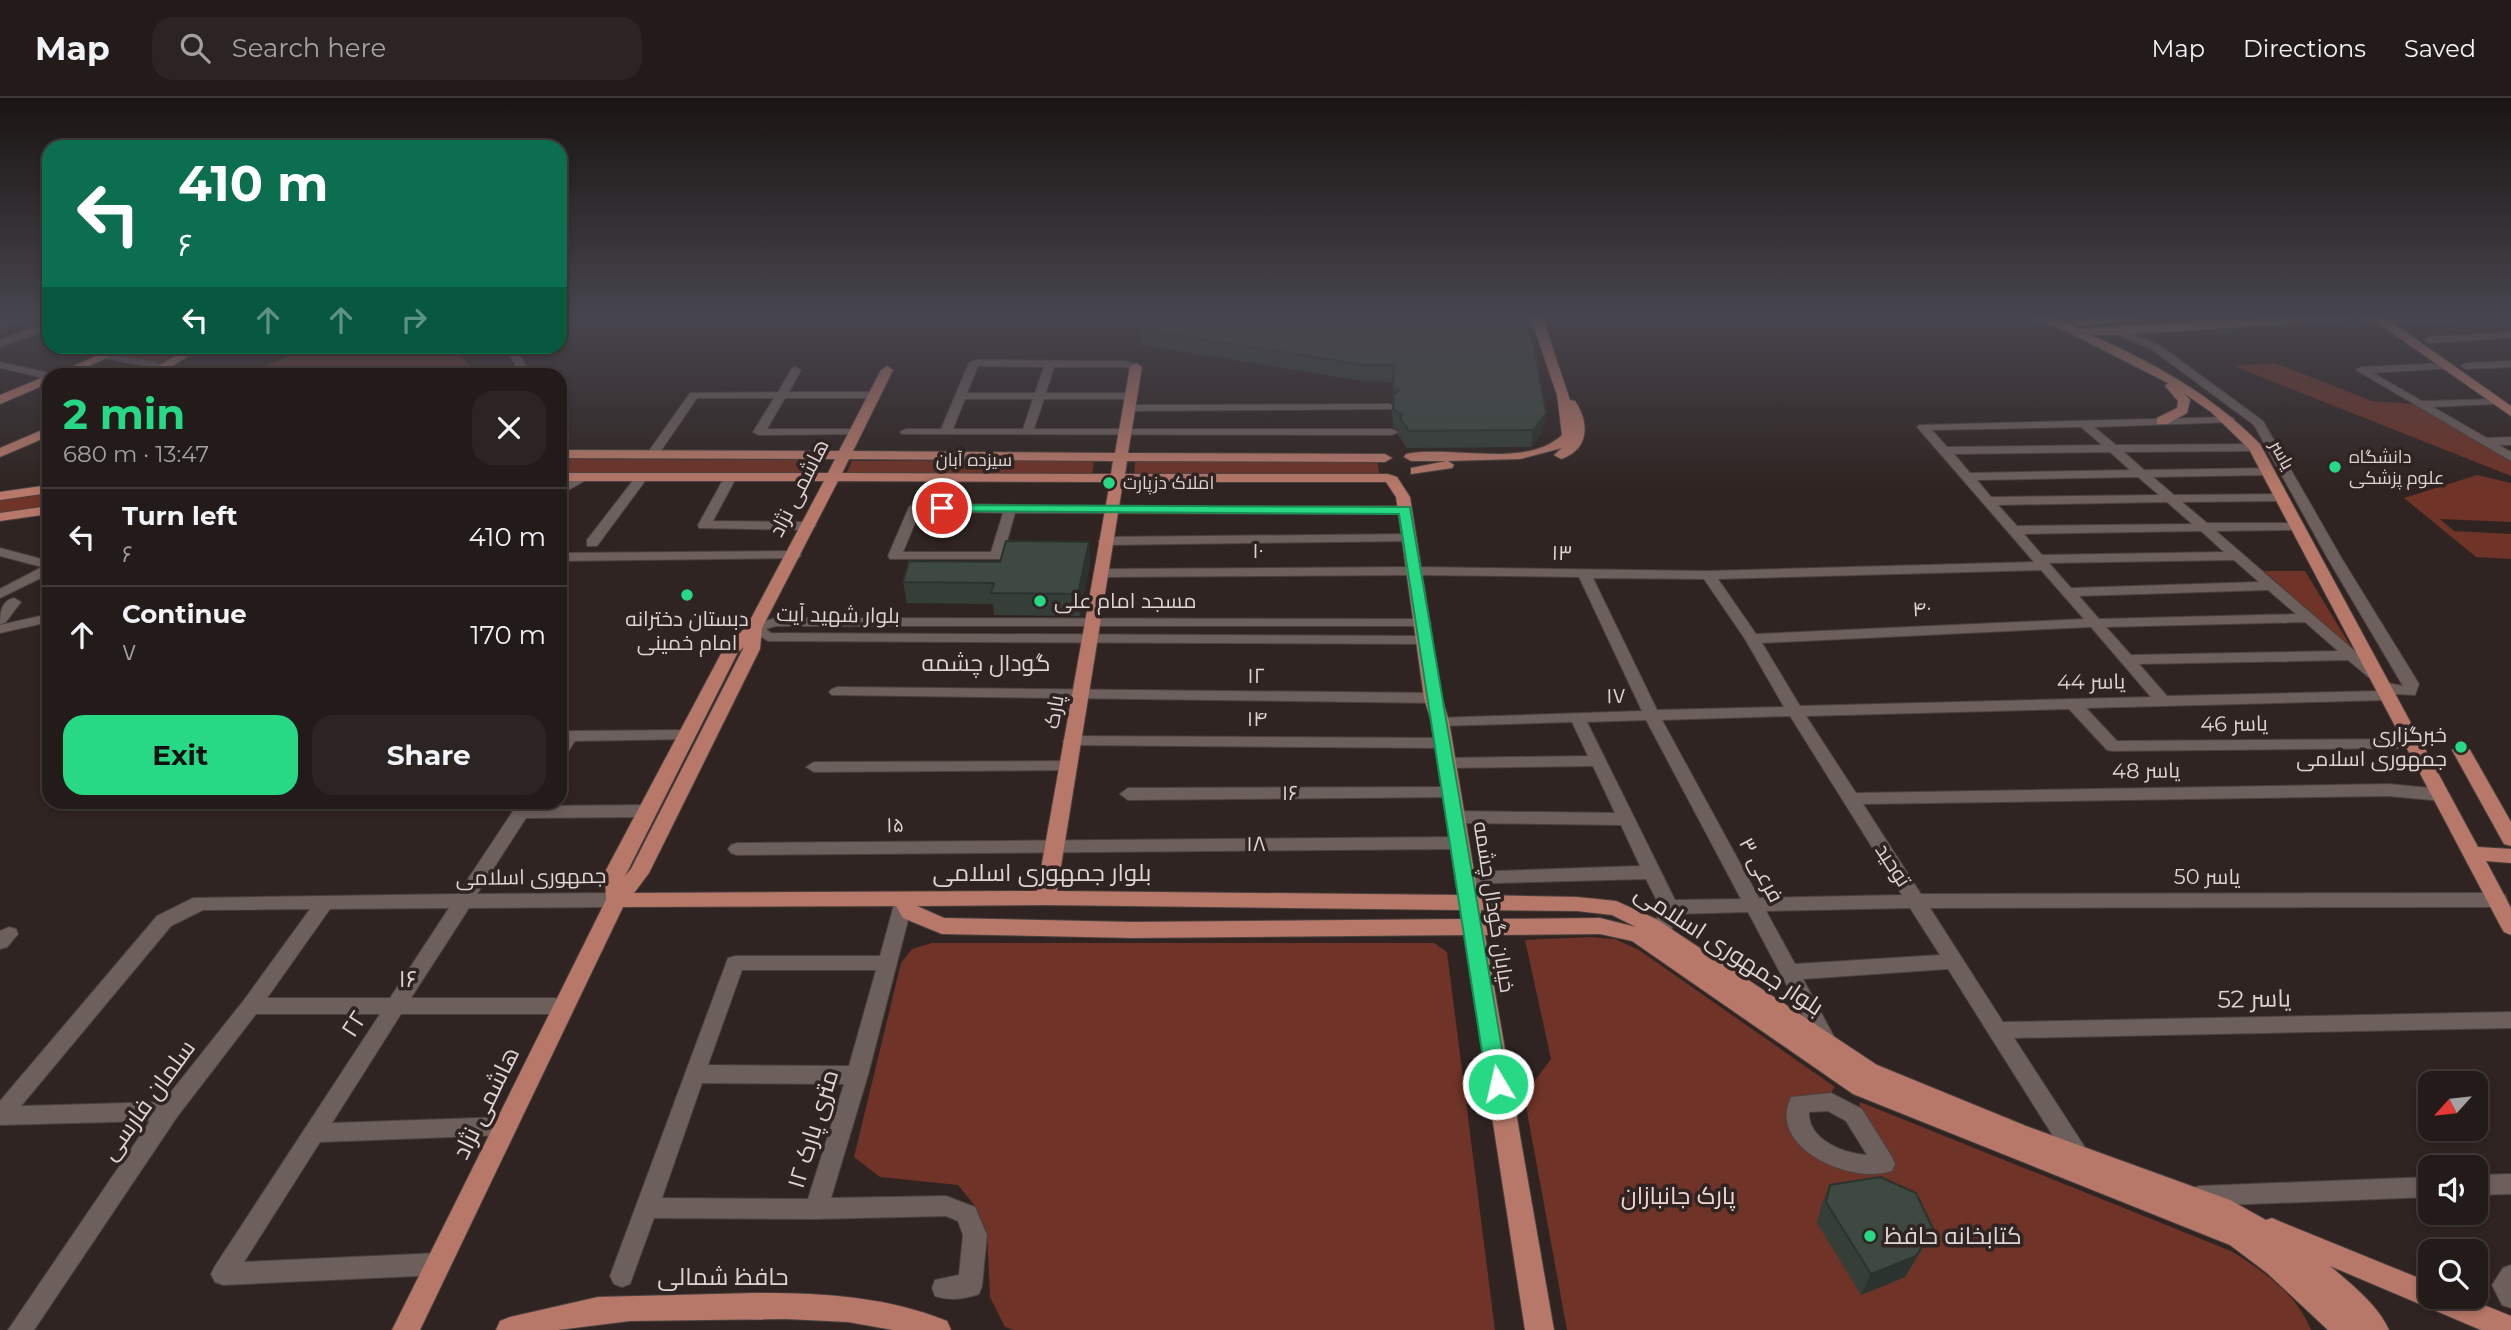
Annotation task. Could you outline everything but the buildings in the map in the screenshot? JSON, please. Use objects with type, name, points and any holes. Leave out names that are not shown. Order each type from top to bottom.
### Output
[{"type":"main road","name":"هاشمی نژاد","points":[[616,900],[615,872],[646,811],[731,650],[754,628],[794,555],[885,373]]},
{"type":"main road","name":"پارک","points":[[1046,898],[1066,766],[1101,573],[1099,550],[1111,511],[1135,373]]},
{"type":"main road","points":[[1555,373],[1562,393]]},
{"type":"main road","points":[[2158,373],[2185,400],[2183,410],[2162,421]]},
{"type":"main road","name":"یاسر","points":[[2158,373],[2230,420],[2255,447],[2511,927]]},
{"type":"main road","points":[[2457,373],[2511,412]]},
{"type":"main road","points":[[2477,373],[2511,397]]},
{"type":"main road","points":[[0,400],[42,381]]},
{"type":"main road","name":"سیزده آبان","points":[[567,454],[1385,458],[1396,454],[1411,457],[1517,456],[1554,448],[1568,435],[1562,393]]},
{"type":"main road","name":"سیزده آبان","points":[[567,477],[1116,480],[1403,486],[1443,465],[1531,462],[1562,455],[1579,441],[1581,432],[1574,407],[1562,393]]},
{"type":"main road","points":[[0,441],[42,423]]},
{"type":"main road","points":[[0,453],[42,434]]},
{"type":"main road","points":[[1403,486],[1411,457]]},
{"type":"main road","points":[[1385,458],[1403,486]]},
{"type":"main road","name":"خیابان گودال چشمه","points":[[1403,486],[1433,698],[1440,721],[1537,1328]]},
{"type":"main road","points":[[0,495],[42,490]]},
{"type":"main road","points":[[0,517],[42,511]]},
{"type":"main road","name":"هاشمی نژاد","points":[[406,1330],[616,900],[639,873],[752,649],[754,628]]},
{"type":"main road","points":[[2461,750],[2511,839]]},
{"type":"main road","points":[[2473,853],[2511,856]]},
{"type":"main road","name":"بلوار جمهوری اسلامی","points":[[2348,1330],[2258,1249],[2219,1227],[2014,1150],[1847,1079],[1638,935],[1600,926],[1133,930],[942,926],[911,913],[904,901],[1046,898],[1598,904],[1633,915],[1869,1072],[2078,1156],[2221,1208],[2270,1236],[2344,1299],[2375,1330]]},
{"type":"main road","name":"جمهوری اسلامی","points":[[616,900],[904,901]]},
{"type":"main road","points":[[2221,1208],[2418,1290]]},
{"type":"main road","name":"حافظ شمالی","points":[[510,1330],[568,1314],[627,1308],[769,1306],[828,1308],[880,1314],[937,1330]]},
{"type":"main road","points":[[2463,1309],[2511,1329]]},
{"type":"street","points":[[794,373],[759,432],[856,432]]},
{"type":"street","points":[[945,433],[969,373]]},
{"type":"street","points":[[1027,433],[1047,373]]},
{"type":"street","name":"یاسر 44","points":[[1794,710],[2163,701],[2384,687],[2410,692],[2411,684],[2335,559],[2259,423],[2191,373]]},
{"type":"street","points":[[2367,373],[2511,457]]},
{"type":"street","points":[[652,455],[694,395],[875,395]]},
{"type":"street","points":[[959,396],[1389,407]]},
{"type":"street","points":[[2420,404],[2496,401]]},
{"type":"street","points":[[2163,701],[1923,427],[2230,420]]},
{"type":"street","name":"یاسر","points":[[2083,423],[2309,618],[2384,687]]},
{"type":"street","points":[[906,432],[1392,432]]},
{"type":"street","points":[[2486,442],[2511,441]]},
{"type":"street","points":[[1943,451],[2255,447]]},
{"type":"street","points":[[1966,477],[2268,471]]},
{"type":"street","points":[[567,487],[582,477]]},
{"type":"street","points":[[592,543],[642,477]]},
{"type":"street","points":[[730,478],[704,525],[809,526]]},
{"type":"street","points":[[1036,555],[895,556],[915,507],[1111,511],[1403,486]]},
{"type":"street","points":[[1987,501],[2280,497]]},
{"type":"street","points":[[996,556],[1010,509]]},
{"type":"street","points":[[2013,530],[2297,526]]},
{"type":"street","points":[[1099,550],[1410,538]]},
{"type":"street","points":[[567,556],[794,555]]},
{"type":"street","points":[[4,556],[42,565]]},
{"type":"street","name":"۱۳","points":[[1415,571],[1708,575],[2237,556]]},
{"type":"street","points":[[0,594],[42,571]]},
{"type":"street","name":"۱۰","points":[[1101,573],[1415,571]]},
{"type":"street","name":"فرعی ۳","points":[[1584,575],[1652,716],[1829,1046]]},
{"type":"street","name":"توحید","points":[[1708,575],[1752,639],[1794,710],[2078,1156]]},
{"type":"street","points":[[2067,592],[2272,586]]},
{"type":"street","points":[[0,620],[14,602]]},
{"type":"street","name":"۴۰","points":[[1752,639],[2094,622],[2309,618]]},
{"type":"street","points":[[0,629],[42,620]]},
{"type":"street","name":"بلوار شهید آیت","points":[[754,628],[776,622],[1092,621],[1425,631]]},
{"type":"street","name":"بلوار شهید آیت","points":[[754,628],[768,637],[1089,638],[1425,631]]},
{"type":"street","points":[[2127,660],[2351,655]]},
{"type":"street","name":"۱۲","points":[[837,692],[1078,697],[1433,698]]},
{"type":"street","name":"یاسر 46","points":[[2072,703],[2113,746],[2414,744]]},
{"type":"street","name":"۱۷","points":[[1440,721],[1794,710]]},
{"type":"street","points":[[1577,718],[1669,907],[1662,933]]},
{"type":"street","points":[[567,740],[570,736],[686,735]]},
{"type":"street","name":"۱۴","points":[[1071,741],[1445,753],[1598,761]]},
{"type":"street","points":[[814,767],[1066,766]]},
{"type":"street","name":"یاسر 48","points":[[1851,799],[2388,790],[2442,795]]},
{"type":"street","name":"۱۶","points":[[1128,794],[1451,793]]},
{"type":"street","points":[[567,808],[646,811]]},
{"type":"street","name":"۲۲","points":[[439,1264],[223,1274],[523,809]]},
{"type":"street","points":[[1455,817],[1626,819]]},
{"type":"street","name":"۱۸","points":[[1053,846],[1459,843]]},
{"type":"street","name":"۱۵","points":[[737,849],[1053,846]]},
{"type":"street","points":[[1465,877],[1652,872]]},
{"type":"street","name":"جمهوری اسلامی","points":[[0,1116],[164,921],[200,903],[616,900]]},
{"type":"street","name":"یاسر 50","points":[[1669,907],[1915,901],[2498,900]]},
{"type":"street","name":"۱۲ متری پارک","points":[[904,901],[857,1074],[816,1209],[946,1206],[967,1214],[975,1235],[970,1286],[944,1287]]},
{"type":"street","name":"سلمان فارسی","points":[[20,1330],[169,1111],[251,1006],[323,904]]},
{"type":"street","points":[[1790,972],[1954,961]]},
{"type":"street","points":[[622,1276],[735,963],[886,963]]},
{"type":"street","name":"۱۶","points":[[251,1006],[564,1006]]},
{"type":"street","name":"یاسر 52","points":[[1998,1030],[2511,1020]]},
{"type":"street","points":[[697,1074],[857,1074]]},
{"type":"street","points":[[1843,1108],[1847,1079]]},
{"type":"street","points":[[0,1116],[169,1111]]},
{"type":"street","points":[[313,1133],[506,1125]]},
{"type":"street","points":[[2488,1185],[2511,1184]]},
{"type":"street","points":[[2188,1197],[2418,1188]]},
{"type":"street","points":[[648,1208],[816,1209]]},
{"type":"street","points":[[2511,1276],[2504,1285],[2511,1297]]},
{"type":"green space","points":[[2253,373],[2302,373],[2372,401],[2413,404],[2511,459],[2511,476]]},
{"type":"green space","points":[[567,457],[811,460],[802,476],[567,475]]},
{"type":"green space","points":[[1094,460],[1092,476],[845,477],[852,461]]},
{"type":"green space","points":[[1377,460],[1380,477],[1134,478],[1135,462]]},
{"type":"green space","points":[[2477,475],[2511,483],[2511,522],[2440,519],[2454,531],[2511,534],[2511,559],[2476,557],[2404,498]]},
{"type":"green space","points":[[42,492],[42,507],[0,513],[0,498]]},
{"type":"green space","points":[[2264,571],[2305,571],[2353,650]]},
{"type":"green space","name":"پارک جانبازان","points":[[1590,937],[1615,939],[1639,950],[1835,1087],[1828,1097],[1790,1100],[1789,1111],[1799,1135],[1882,1170],[1859,1111],[1860,1102],[2231,1251],[2278,1284],[2305,1317],[2311,1330],[1567,1330],[1524,1095],[1551,1059],[1525,940]]},
{"type":"green space","points":[[932,943],[1434,943],[1447,952],[1495,1330],[1013,1330],[1005,1327],[990,1297],[987,1232],[975,1206],[958,1185],[880,1177],[854,1157],[901,963],[912,949]]},
{"type":"place","name":"دانشگاه علوم پزشکی","points":[[2335,467]]},
{"type":"place","name":"املاک دزپارت","points":[[1109,483]]},
{"type":"place","name":"دبستان دخترانه امام خمینی","points":[[687,595]]},
{"type":"place","name":"مسجد امام علی","points":[[1040,601]]},
{"type":"place","name":"خبرگزاری جمهوری اسلامی","points":[[2461,747]]},
{"type":"place","name":"کتابخانه حافظ","points":[[1870,1236]]},
{"type":"district","name":"گودال چشمه","points":[[986,663]]},
{"type":"route","points":[[942,508],[1111,511],[1405,510],[1433,698],[1440,721],[1498,1084]]}]
